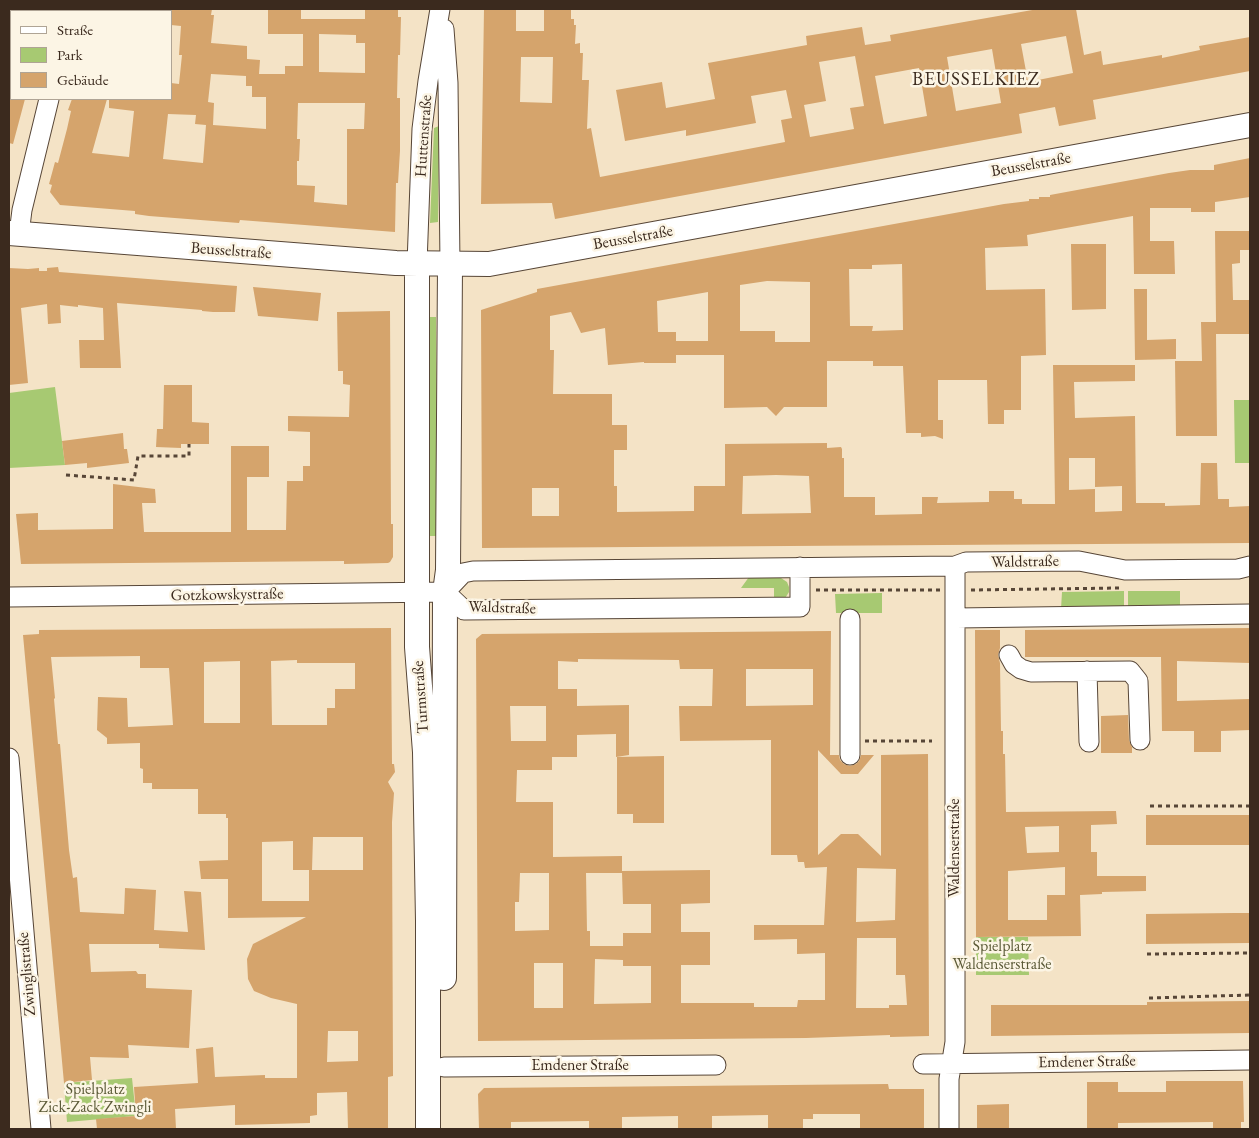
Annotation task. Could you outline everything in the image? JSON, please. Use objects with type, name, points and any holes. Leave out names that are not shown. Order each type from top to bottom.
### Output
[{"type":"main road","name":"Beusselstraße","points":[[14,234],[417,264],[489,264],[1250,125]]},
{"type":"main road","name":"Turmstraße","points":[[417,264],[417,647],[434,734],[444,1067],[444,1129]]},
{"type":"main road","name":"Turmstraße","points":[[428,1129],[428,921],[434,734],[448,570],[450,265]]},
{"type":"street","name":"Huttenstraße","points":[[417,264],[422,129],[428,81],[441,9]]},
{"type":"street","name":"Huttenstraße","points":[[441,9],[448,83],[450,265]]},
{"type":"street","points":[[14,234],[22,210],[49,100]]},
{"type":"street","name":"Waldstraße","points":[[800,567],[800,606],[464,610],[445,592],[463,573],[473,570],[800,567],[955,566],[968,562],[1079,561],[1124,570],[1238,569],[1250,566]]},
{"type":"street","name":"Waldenserstraße","points":[[950,1129],[949,1079],[955,1042],[955,566]]},
{"type":"street","name":"Gotzkowskystraße","points":[[9,598],[445,592]]},
{"type":"street","points":[[956,618],[1250,614]]},
{"type":"street","points":[[850,619],[850,748]]},
{"type":"street","points":[[1009,655],[1014,664],[1021,669],[1031,672],[1130,672],[1138,681],[1140,740]]},
{"type":"street","points":[[1087,672],[1089,742]]},
{"type":"street","name":"Zwinglistraße","points":[[9,758],[41,1129]]},
{"type":"street","name":"Emdener Straße","points":[[923,1064],[1250,1060]]},
{"type":"street","name":"Emdener Straße","points":[[444,1067],[716,1065]]},
{"type":"path","points":[[66,475],[134,480],[138,456],[189,456],[189,444]]},
{"type":"path","points":[[800,590],[1124,588]]},
{"type":"path","points":[[850,748],[932,741]]},
{"type":"path","points":[[1150,806],[1250,806]]},
{"type":"path","points":[[1147,954],[1250,953]]},
{"type":"path","points":[[1149,998],[1250,995]]},
{"type":"green space","points":[[439,126],[438,222],[430,223],[434,128]]},
{"type":"green space","points":[[430,317],[436,317],[437,536],[430,536]]},
{"type":"green space","points":[[55,387],[65,465],[9,468],[9,393]]},
{"type":"green space","points":[[1234,400],[1250,400],[1250,463],[1235,463]]},
{"type":"green space","points":[[778,576],[787,582],[789,587],[789,592],[784,600],[774,602],[774,588],[741,588],[749,577]]},
{"type":"green space","points":[[1124,591],[1124,608],[1061,609],[1062,592]]},
{"type":"green space","points":[[1128,591],[1180,591],[1180,608],[1128,609]]},
{"type":"green space","points":[[882,593],[882,613],[836,613],[835,594]]},
{"type":"green space","name":"Spielplatz Waldenserstraße","points":[[976,937],[1028,937],[1029,975],[976,975]]},
{"type":"green space","name":"Spielplatz Zick-Zack Zwingli","points":[[132,1078],[136,1116],[67,1122],[64,1083]]},
{"type":"building","points":[[171,9],[212,9],[211,15],[214,15],[211,43],[247,46],[247,59],[260,60],[259,74],[285,74],[285,66],[303,66],[303,34],[268,34],[268,9],[301,9],[301,19],[365,19],[365,9],[398,9],[398,17],[401,17],[397,98],[400,98],[400,151],[398,183],[396,183],[395,232],[240,220],[239,223],[149,216],[135,214],[135,211],[60,205],[50,192],[52,185],[49,184],[55,162],[58,163],[71,111],[68,110],[72,100],[107,100],[92,153],[129,157],[134,111],[109,108],[109,100],[172,100],[172,83],[179,84],[182,55],[179,55],[181,26],[172,25]],"holes":[[[319,34],[356,35],[356,43],[365,43],[365,73],[319,72]],[[211,74],[246,76],[246,86],[252,86],[252,97],[266,97],[266,129],[213,125],[214,103],[208,102]],[[298,103],[365,103],[364,129],[347,129],[347,205],[314,202],[315,186],[297,185],[297,161],[299,161],[300,139],[297,139]],[[168,114],[196,115],[195,124],[206,125],[203,163],[163,159]]]},
{"type":"building","points":[[484,9],[516,9],[516,31],[544,31],[544,9],[571,9],[571,19],[574,19],[574,25],[576,25],[575,44],[580,43],[580,53],[583,53],[582,80],[589,80],[587,129],[591,128],[600,177],[785,142],[781,120],[792,118],[786,90],[751,96],[756,123],[686,136],[686,130],[625,141],[616,90],[662,82],[666,108],[715,99],[708,63],[807,45],[806,36],[862,27],[865,45],[891,41],[890,35],[1038,9],[1076,9],[1084,55],[1101,51],[1103,65],[1162,55],[1162,58],[1200,50],[1199,46],[1250,37],[1250,71],[1093,100],[1096,119],[1059,126],[1055,107],[1019,114],[1022,133],[555,219],[552,203],[481,204]],"holes":[[[1066,36],[1073,73],[1028,82],[1021,44]],[[992,49],[1001,103],[956,111],[947,57]],[[855,56],[864,106],[850,108],[854,129],[810,137],[804,105],[826,101],[819,62]],[[521,57],[553,57],[552,103],[520,102]],[[919,68],[927,116],[884,124],[875,76]]]},
{"type":"building","points":[[9,99],[25,100],[13,144],[9,143]]},
{"type":"building","points":[[1250,158],[1250,197],[1215,202],[1215,212],[1191,212],[1191,208],[1150,208],[1150,241],[1174,241],[1175,274],[1134,274],[1133,216],[1027,235],[1028,246],[985,248],[986,290],[1045,289],[1046,355],[1021,356],[1021,410],[1004,410],[1004,424],[988,424],[987,380],[938,380],[938,420],[943,420],[943,439],[935,436],[921,437],[921,433],[906,433],[903,366],[873,366],[873,361],[827,361],[827,407],[784,407],[776,416],[767,407],[724,408],[724,355],[676,355],[676,363],[644,362],[608,365],[605,328],[581,333],[571,312],[550,316],[550,350],[554,350],[553,394],[612,394],[612,425],[627,425],[627,450],[614,450],[614,486],[617,486],[617,512],[694,511],[694,486],[725,486],[725,444],[827,443],[827,448],[841,447],[842,449],[842,458],[844,458],[844,497],[875,497],[875,515],[922,514],[922,497],[938,497],[937,503],[989,502],[989,491],[1014,491],[1014,499],[1022,499],[1022,504],[1055,504],[1053,365],[1135,365],[1135,381],[1074,382],[1075,418],[1135,416],[1136,503],[1165,503],[1165,506],[1200,505],[1201,463],[1217,463],[1218,499],[1229,499],[1229,507],[1250,506],[1250,543],[482,548],[481,310],[537,292],[537,289],[1029,201],[1029,199],[1039,199],[1039,197],[1050,197],[1050,195],[1169,173],[1190,170],[1214,170],[1214,165]],"holes":[[[902,264],[903,330],[872,331],[873,326],[850,326],[849,269],[872,269],[872,265]],[[767,281],[810,282],[810,342],[775,342],[775,331],[740,331],[740,285]],[[708,292],[708,341],[676,341],[676,332],[658,332],[657,301]],[[1069,458],[1095,458],[1095,487],[1122,486],[1122,511],[1095,512],[1095,489],[1069,490]],[[743,476],[809,476],[811,513],[742,514]],[[532,488],[559,488],[559,516],[532,516]]]},
{"type":"building","points":[[1215,231],[1250,231],[1250,250],[1240,250],[1240,263],[1232,264],[1233,300],[1250,300],[1250,334],[1216,334],[1217,436],[1176,436],[1175,361],[1202,361],[1201,322],[1216,322]]},
{"type":"building","points":[[1071,244],[1106,244],[1106,309],[1072,310]]},
{"type":"building","points":[[58,267],[59,272],[237,286],[235,312],[213,312],[117,303],[121,368],[80,368],[79,340],[104,340],[103,308],[60,305],[61,323],[48,324],[47,304],[21,308],[28,383],[9,385],[9,268],[39,268],[39,271],[47,271],[47,268]]},
{"type":"building","points":[[253,287],[321,293],[318,321],[258,316]]},
{"type":"building","points":[[1134,289],[1147,289],[1147,340],[1176,339],[1176,359],[1135,360]]},
{"type":"building","points":[[390,311],[391,524],[393,524],[393,557],[390,562],[344,564],[344,561],[21,564],[16,514],[38,513],[38,530],[113,529],[113,484],[155,489],[156,503],[142,503],[144,532],[231,532],[231,446],[269,446],[269,477],[247,477],[247,530],[286,530],[287,481],[303,481],[303,466],[310,466],[310,432],[288,431],[288,416],[349,417],[350,385],[343,384],[343,371],[338,371],[337,312]]},
{"type":"building","points":[[164,385],[192,385],[192,422],[209,423],[209,444],[181,444],[181,448],[156,447],[157,429],[163,429]]},
{"type":"building","points":[[123,433],[124,449],[127,449],[129,463],[87,468],[87,463],[65,465],[62,441]]},
{"type":"building","points":[[391,628],[392,764],[394,764],[395,772],[388,782],[394,793],[392,822],[393,1076],[388,1077],[388,1129],[348,1129],[347,1092],[317,1093],[317,1115],[310,1116],[310,1123],[235,1125],[235,1105],[175,1109],[176,1129],[97,1129],[96,1119],[136,1116],[134,1087],[198,1083],[196,1049],[213,1047],[215,1077],[265,1075],[265,1078],[297,1078],[297,1004],[271,998],[254,991],[248,979],[247,959],[253,944],[306,917],[228,918],[228,879],[201,879],[199,861],[228,860],[228,818],[226,818],[226,814],[198,814],[198,789],[152,789],[152,783],[143,783],[143,769],[140,768],[140,743],[107,744],[107,738],[97,730],[98,697],[127,698],[128,727],[173,725],[169,668],[140,668],[140,656],[51,657],[69,850],[73,878],[77,877],[80,912],[124,914],[125,888],[156,890],[154,930],[188,932],[184,891],[201,892],[205,950],[159,948],[159,944],[89,944],[91,972],[136,971],[138,974],[146,974],[146,988],[192,990],[189,1048],[128,1045],[129,1058],[90,1057],[92,1080],[64,1083],[23,635],[39,634],[39,630]],"holes":[[[297,660],[297,663],[355,663],[355,689],[335,689],[335,708],[327,708],[327,725],[272,725],[271,661]],[[240,661],[240,723],[204,723],[204,662]],[[313,837],[363,837],[363,870],[312,870]],[[293,841],[293,870],[309,870],[309,901],[262,901],[262,842]],[[328,1031],[358,1031],[358,1061],[327,1062]]]},
{"type":"building","points":[[1250,628],[1250,663],[1177,661],[1177,701],[1250,699],[1250,730],[1221,731],[1221,752],[1194,752],[1194,731],[1162,731],[1161,657],[1025,657],[1025,630]]},
{"type":"building","points":[[975,630],[1000,630],[998,655],[1000,663],[1001,731],[1003,731],[1003,754],[1005,754],[1006,812],[1116,811],[1117,824],[1091,825],[1091,852],[1097,852],[1097,876],[1146,876],[1146,891],[1102,892],[1102,894],[1080,895],[1081,936],[976,937]],"holes":[[[1059,826],[1059,852],[1027,853],[1025,827]],[[1065,867],[1065,895],[1047,895],[1047,920],[1008,920],[1008,871]]]},
{"type":"building","points":[[831,631],[830,755],[839,755],[840,760],[844,764],[850,766],[859,761],[861,755],[874,755],[858,774],[841,774],[818,750],[818,855],[841,834],[858,834],[881,856],[881,755],[928,754],[929,1036],[478,1041],[476,639],[482,634]],"holes":[[[578,659],[679,660],[680,669],[713,669],[712,706],[679,706],[680,741],[771,740],[771,855],[797,855],[798,862],[804,862],[805,868],[827,867],[824,925],[754,925],[754,940],[797,939],[797,954],[825,953],[825,1000],[798,1000],[797,1007],[754,1007],[754,1003],[681,1003],[681,965],[710,965],[710,932],[681,932],[681,904],[710,903],[710,870],[622,871],[622,856],[553,857],[553,802],[516,802],[517,770],[552,770],[552,757],[577,757],[577,735],[616,734],[616,757],[629,755],[629,705],[577,706],[577,689],[558,689],[558,661],[578,662]],[[746,669],[813,669],[813,705],[746,706]],[[510,706],[546,706],[546,741],[511,741]],[[857,868],[896,869],[895,920],[856,922]],[[520,873],[549,873],[549,930],[515,931],[515,902],[519,902]],[[586,873],[622,873],[623,904],[651,904],[651,933],[623,933],[623,946],[590,946],[590,931],[587,931]],[[857,938],[896,938],[896,975],[905,975],[907,1005],[889,1005],[889,1008],[856,1008]],[[595,959],[623,960],[623,966],[651,966],[651,1003],[594,1004]],[[534,963],[563,963],[563,1008],[534,1008]]]},
{"type":"building","points":[[1128,715],[1129,740],[1132,753],[1101,753],[1101,716]]},
{"type":"building","points":[[664,756],[664,823],[633,823],[633,814],[617,814],[617,757]]},
{"type":"building","points":[[1146,815],[1250,815],[1250,845],[1146,845]]},
{"type":"building","points":[[1250,913],[1250,943],[1146,944],[1146,914]]},
{"type":"building","points":[[1250,1001],[1250,1033],[991,1036],[991,1005],[1147,1005],[1147,1002]]},
{"type":"building","points":[[1166,1081],[1243,1081],[1244,1122],[1241,1122],[1241,1129],[1213,1129],[1213,1122],[1118,1123],[1118,1129],[1087,1129],[1087,1082],[1118,1082],[1118,1092],[1166,1092]]},
{"type":"building","points":[[888,1084],[889,1089],[924,1089],[924,1129],[860,1129],[860,1114],[813,1114],[813,1119],[803,1119],[803,1129],[768,1129],[768,1115],[712,1116],[712,1129],[678,1129],[678,1116],[622,1117],[622,1129],[589,1129],[589,1121],[511,1122],[511,1129],[479,1129],[478,1094],[484,1088]]},
{"type":"building","points":[[1009,1104],[1009,1129],[977,1129],[977,1105]]},
{"type":"district","name":"BEUSSELKIEZ","points":[[976,80]]}]
